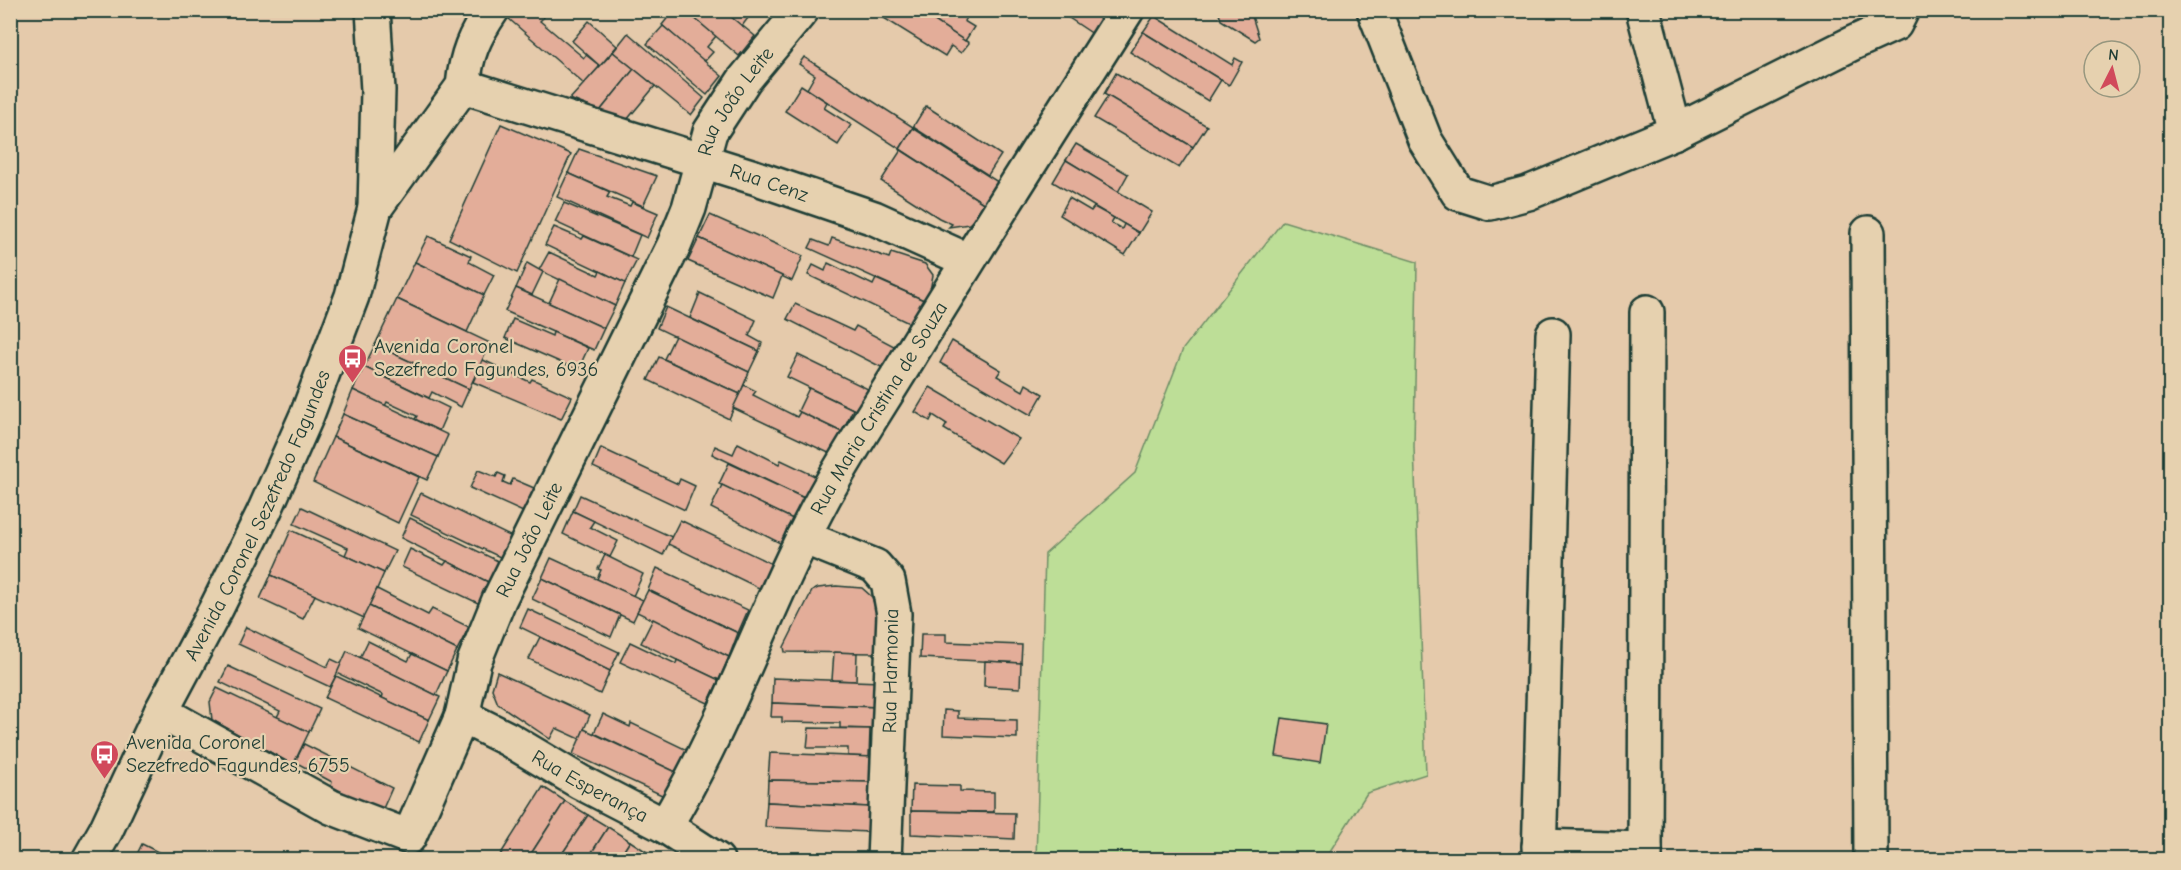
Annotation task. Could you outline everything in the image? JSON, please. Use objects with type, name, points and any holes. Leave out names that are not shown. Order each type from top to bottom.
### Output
[{"type":"street","name":"Avenida Coronel Sezefredo Fagundes","points":[[89,860],[106,830],[161,712],[264,512],[307,415],[352,296],[375,208],[378,90],[373,10]]},
{"type":"street","points":[[375,208],[463,86],[465,64],[473,41],[492,10]]},
{"type":"street","name":"Rua João Leite","points":[[161,712],[409,848],[462,716],[474,662],[498,600],[674,245],[689,208],[710,132],[744,80],[802,10]]},
{"type":"street","name":"Rua Maria Cristina de Souza","points":[[665,826],[689,786],[717,731],[803,537],[825,494],[967,260],[1126,10]]},
{"type":"street","points":[[1374,10],[1425,140],[1458,193],[1490,203],[1528,193],[1675,132],[1852,43],[1895,24],[1902,10]]},
{"type":"street","points":[[1643,10],[1675,132]]},
{"type":"street","name":"Rua Cenz","points":[[463,86],[702,160],[873,218],[967,260]]},
{"type":"street","points":[[1868,233],[1870,860]]},
{"type":"street","points":[[1552,334],[1539,853],[1645,854],[1647,312]]},
{"type":"street","name":"Rua Harmonia","points":[[803,537],[875,566],[888,580],[894,625],[884,860]]},
{"type":"street","name":"Rua Esperança","points":[[462,716],[508,739],[580,782],[665,826],[717,860]]},
{"type":"green space","points":[[1283,221],[1417,262],[1414,447],[1426,774],[1367,793],[1325,859],[1036,860],[1045,554],[1135,473],[1183,349]]},
{"type":"building","points":[[440,10],[454,10],[448,18]]},
{"type":"building","points":[[516,10],[536,10],[544,17],[540,21],[584,58],[586,55],[600,66],[584,84],[509,19]]},
{"type":"building","points":[[674,10],[685,10],[716,36],[707,47],[713,52],[704,62],[662,25]]},
{"type":"building","points":[[685,10],[723,10],[755,36],[739,56]]},
{"type":"building","points":[[723,10],[754,10],[742,26]]},
{"type":"building","points":[[762,10],[778,10],[772,18]]},
{"type":"building","points":[[871,10],[918,10],[969,43],[961,53],[951,46],[945,56]]},
{"type":"building","points":[[918,10],[964,10],[969,13],[964,21],[974,27],[965,41]]},
{"type":"building","points":[[977,10],[990,10],[986,16]]},
{"type":"building","points":[[1057,10],[1102,10],[1106,13],[1093,34]]},
{"type":"building","points":[[1218,10],[1250,10],[1259,38],[1255,41],[1221,20]]},
{"type":"building","points":[[1154,16],[1232,65],[1235,58],[1242,62],[1229,85],[1143,32]]},
{"type":"building","points":[[589,21],[617,46],[600,66],[572,41]]},
{"type":"building","points":[[663,26],[722,76],[707,95],[647,44]]},
{"type":"building","points":[[1143,32],[1221,80],[1208,101],[1130,52]]},
{"type":"building","points":[[628,33],[704,98],[691,115],[613,52]]},
{"type":"building","points":[[613,52],[634,69],[600,111],[570,99]]},
{"type":"building","points":[[804,57],[913,127],[900,149],[807,89],[815,75],[799,64]]},
{"type":"building","points":[[634,69],[655,86],[626,121],[600,111]]},
{"type":"building","points":[[1116,73],[1207,126],[1193,147],[1104,94]]},
{"type":"building","points":[[801,85],[827,102],[824,108],[851,125],[838,145],[785,111]]},
{"type":"building","points":[[1108,96],[1193,147],[1179,168],[1094,118]]},
{"type":"building","points":[[926,106],[1001,155],[988,175],[913,127]]},
{"type":"building","points":[[501,124],[571,154],[517,273],[449,239]]},
{"type":"building","points":[[913,128],[1001,184],[988,206],[900,149]]},
{"type":"building","points":[[1076,144],[1128,174],[1118,192],[1066,160]]},
{"type":"building","points":[[579,149],[657,176],[643,206],[568,173]]},
{"type":"building","points":[[901,150],[988,206],[969,224],[949,227],[952,224],[881,181]]},
{"type":"building","points":[[1066,160],[1152,212],[1139,233],[1053,182]]},
{"type":"building","points":[[568,173],[610,192],[607,197],[630,206],[632,202],[658,213],[647,238],[557,197]]},
{"type":"building","points":[[1069,198],[1091,211],[1094,207],[1114,218],[1111,223],[1122,229],[1124,224],[1139,233],[1125,255],[1060,215]]},
{"type":"building","points":[[564,203],[640,235],[631,257],[555,222]]},
{"type":"building","points":[[710,215],[803,256],[792,281],[699,238]]},
{"type":"building","points":[[554,227],[582,239],[584,236],[637,260],[625,283],[545,245]]},
{"type":"building","points":[[428,236],[471,256],[469,262],[494,275],[484,295],[415,262]]},
{"type":"building","points":[[699,238],[782,276],[773,298],[688,261]]},
{"type":"building","points":[[832,238],[889,258],[891,253],[925,264],[933,275],[926,301],[809,248],[813,240],[829,246]]},
{"type":"building","points":[[549,252],[598,275],[600,271],[625,283],[615,306],[539,270]]},
{"type":"building","points":[[415,262],[484,295],[467,332],[397,299]]},
{"type":"building","points":[[527,263],[543,272],[532,295],[516,288]]},
{"type":"building","points":[[828,263],[873,285],[876,279],[926,301],[913,325],[808,275],[813,265],[825,271]]},
{"type":"building","points":[[560,279],[615,306],[604,328],[549,303]]},
{"type":"building","points":[[516,288],[604,328],[594,350],[505,311]]},
{"type":"building","points":[[700,293],[756,320],[749,336],[762,343],[759,351],[690,318]]},
{"type":"building","points":[[397,299],[490,343],[469,389],[375,345]]},
{"type":"building","points":[[795,304],[853,331],[856,326],[894,346],[883,368],[787,319]]},
{"type":"building","points":[[666,307],[759,351],[749,372],[657,328]]},
{"type":"building","points":[[513,319],[552,336],[553,332],[588,348],[578,370],[505,338]]},
{"type":"building","points":[[675,336],[749,372],[740,394],[664,359]]},
{"type":"building","points":[[952,341],[1001,370],[997,376],[1023,391],[1026,384],[1043,394],[1031,415],[940,363]]},
{"type":"building","points":[[375,345],[469,389],[461,407],[432,392],[429,398],[364,367]]},
{"type":"building","points":[[798,355],[868,389],[857,411],[787,377]]},
{"type":"building","points":[[659,357],[740,394],[729,419],[648,380]]},
{"type":"building","points":[[483,360],[530,382],[532,379],[572,397],[561,419],[473,382]]},
{"type":"building","points":[[364,367],[449,408],[439,431],[415,419],[417,416],[387,402],[385,406],[353,390]]},
{"type":"building","points":[[744,385],[756,391],[753,395],[797,417],[800,412],[846,434],[835,456],[733,408]]},
{"type":"building","points":[[930,387],[1019,439],[1001,463],[944,429],[947,424],[933,415],[930,421],[915,412]]},
{"type":"building","points":[[809,388],[853,409],[842,432],[798,411]]},
{"type":"building","points":[[353,390],[448,435],[438,457],[343,414]]},
{"type":"building","points":[[343,414],[438,457],[427,480],[333,437]]},
{"type":"building","points":[[333,437],[419,477],[398,523],[313,482]]},
{"type":"building","points":[[738,443],[779,464],[781,460],[817,477],[804,498],[712,454],[715,446],[733,454]]},
{"type":"building","points":[[601,448],[678,484],[680,479],[695,486],[685,510],[593,467]]},
{"type":"building","points":[[729,463],[804,498],[795,520],[719,484]]},
{"type":"building","points":[[478,470],[496,477],[498,473],[505,476],[503,482],[510,485],[513,479],[534,488],[523,512],[470,488]]},
{"type":"building","points":[[722,485],[795,520],[784,545],[711,508]]},
{"type":"building","points":[[421,493],[512,537],[502,558],[411,515]]},
{"type":"building","points":[[580,495],[672,537],[663,555],[573,511]]},
{"type":"building","points":[[302,507],[395,551],[384,573],[345,555],[348,548],[294,524]]},
{"type":"building","points":[[573,511],[594,521],[590,527],[618,541],[610,557],[563,534]]},
{"type":"building","points":[[410,518],[500,562],[490,583],[401,538]]},
{"type":"building","points":[[680,520],[772,564],[761,589],[668,544]]},
{"type":"building","points":[[291,530],[384,573],[364,618],[271,575]]},
{"type":"building","points":[[410,549],[444,565],[447,561],[490,583],[480,604],[402,567]]},
{"type":"building","points":[[605,555],[643,574],[633,596],[597,579],[601,570],[598,569]]},
{"type":"building","points":[[551,558],[643,600],[633,621],[542,578]]},
{"type":"building","points":[[657,568],[748,610],[738,633],[648,590]]},
{"type":"building","points":[[271,575],[315,595],[303,619],[260,599]]},
{"type":"building","points":[[542,578],[620,615],[611,637],[532,599]]},
{"type":"building","points":[[836,586],[862,588],[872,597],[877,613],[876,653],[785,652],[784,647],[812,591]]},
{"type":"building","points":[[377,589],[428,615],[432,609],[469,627],[457,650],[369,606]]},
{"type":"building","points":[[648,590],[738,633],[729,657],[637,612]]},
{"type":"building","points":[[369,606],[457,650],[447,671],[358,628]]},
{"type":"building","points":[[528,609],[619,652],[610,671],[520,627]]},
{"type":"building","points":[[653,619],[729,657],[719,680],[641,643]]},
{"type":"building","points":[[246,627],[327,667],[331,659],[342,664],[330,687],[238,644]]},
{"type":"building","points":[[921,634],[946,634],[946,642],[1022,645],[1021,663],[920,658]]},
{"type":"building","points":[[540,637],[610,671],[600,694],[529,659]]},
{"type":"building","points":[[368,641],[408,661],[412,654],[447,671],[436,695],[360,658]]},
{"type":"building","points":[[630,642],[676,664],[677,660],[719,680],[708,703],[620,662]]},
{"type":"building","points":[[347,651],[440,697],[429,720],[337,673]]},
{"type":"building","points":[[834,652],[857,653],[856,681],[832,680]]},
{"type":"building","points":[[985,661],[1021,663],[1020,688],[984,686]]},
{"type":"building","points":[[228,666],[320,709],[309,732],[277,717],[280,711],[220,682]]},
{"type":"building","points":[[497,672],[590,715],[580,739],[556,728],[550,739],[498,704],[492,689]]},
{"type":"building","points":[[336,676],[429,720],[419,742],[325,698]]},
{"type":"building","points":[[773,678],[880,682],[880,707],[772,703]]},
{"type":"building","points":[[217,688],[309,732],[293,765],[212,720],[210,702]]},
{"type":"building","points":[[772,703],[876,707],[874,729],[840,728],[840,723],[782,722],[782,717],[771,717]]},
{"type":"building","points":[[944,710],[958,711],[958,718],[1017,720],[1017,738],[943,735]]},
{"type":"building","points":[[603,714],[630,727],[631,723],[687,750],[676,772],[594,733]]},
{"type":"building","points":[[1282,718],[1326,724],[1320,763],[1276,756]]},
{"type":"building","points":[[809,728],[870,729],[869,757],[848,756],[848,748],[807,748]]},
{"type":"building","points":[[584,729],[676,772],[664,796],[573,754]]},
{"type":"building","points":[[304,744],[392,788],[381,813],[331,786],[332,782],[295,762]]},
{"type":"building","points":[[770,753],[874,757],[873,782],[768,780]]},
{"type":"building","points":[[768,780],[869,782],[869,807],[767,802]]},
{"type":"building","points":[[912,785],[960,786],[960,791],[994,792],[994,812],[911,811]]},
{"type":"building","points":[[543,787],[565,801],[527,860],[497,860]]},
{"type":"building","points":[[565,801],[588,815],[558,860],[527,860]]},
{"type":"building","points":[[767,802],[869,807],[868,832],[765,827]]},
{"type":"building","points":[[911,811],[1015,813],[1014,839],[911,834]]},
{"type":"building","points":[[588,815],[608,827],[587,860],[558,860]]},
{"type":"building","points":[[608,827],[630,841],[618,860],[587,860]]},
{"type":"building","points":[[630,841],[650,854],[646,860],[618,860]]},
{"type":"building","points":[[142,844],[172,859],[172,860],[134,860]]},
{"type":"building","points":[[650,854],[659,860],[646,860]]},
{"type":"place","name":"Avenida Coronel Sezefredo Fagundes, 6936","points":[[353,384]]},
{"type":"place","name":"Avenida Coronel Sezefredo Fagundes, 6755","points":[[105,780]]}]
